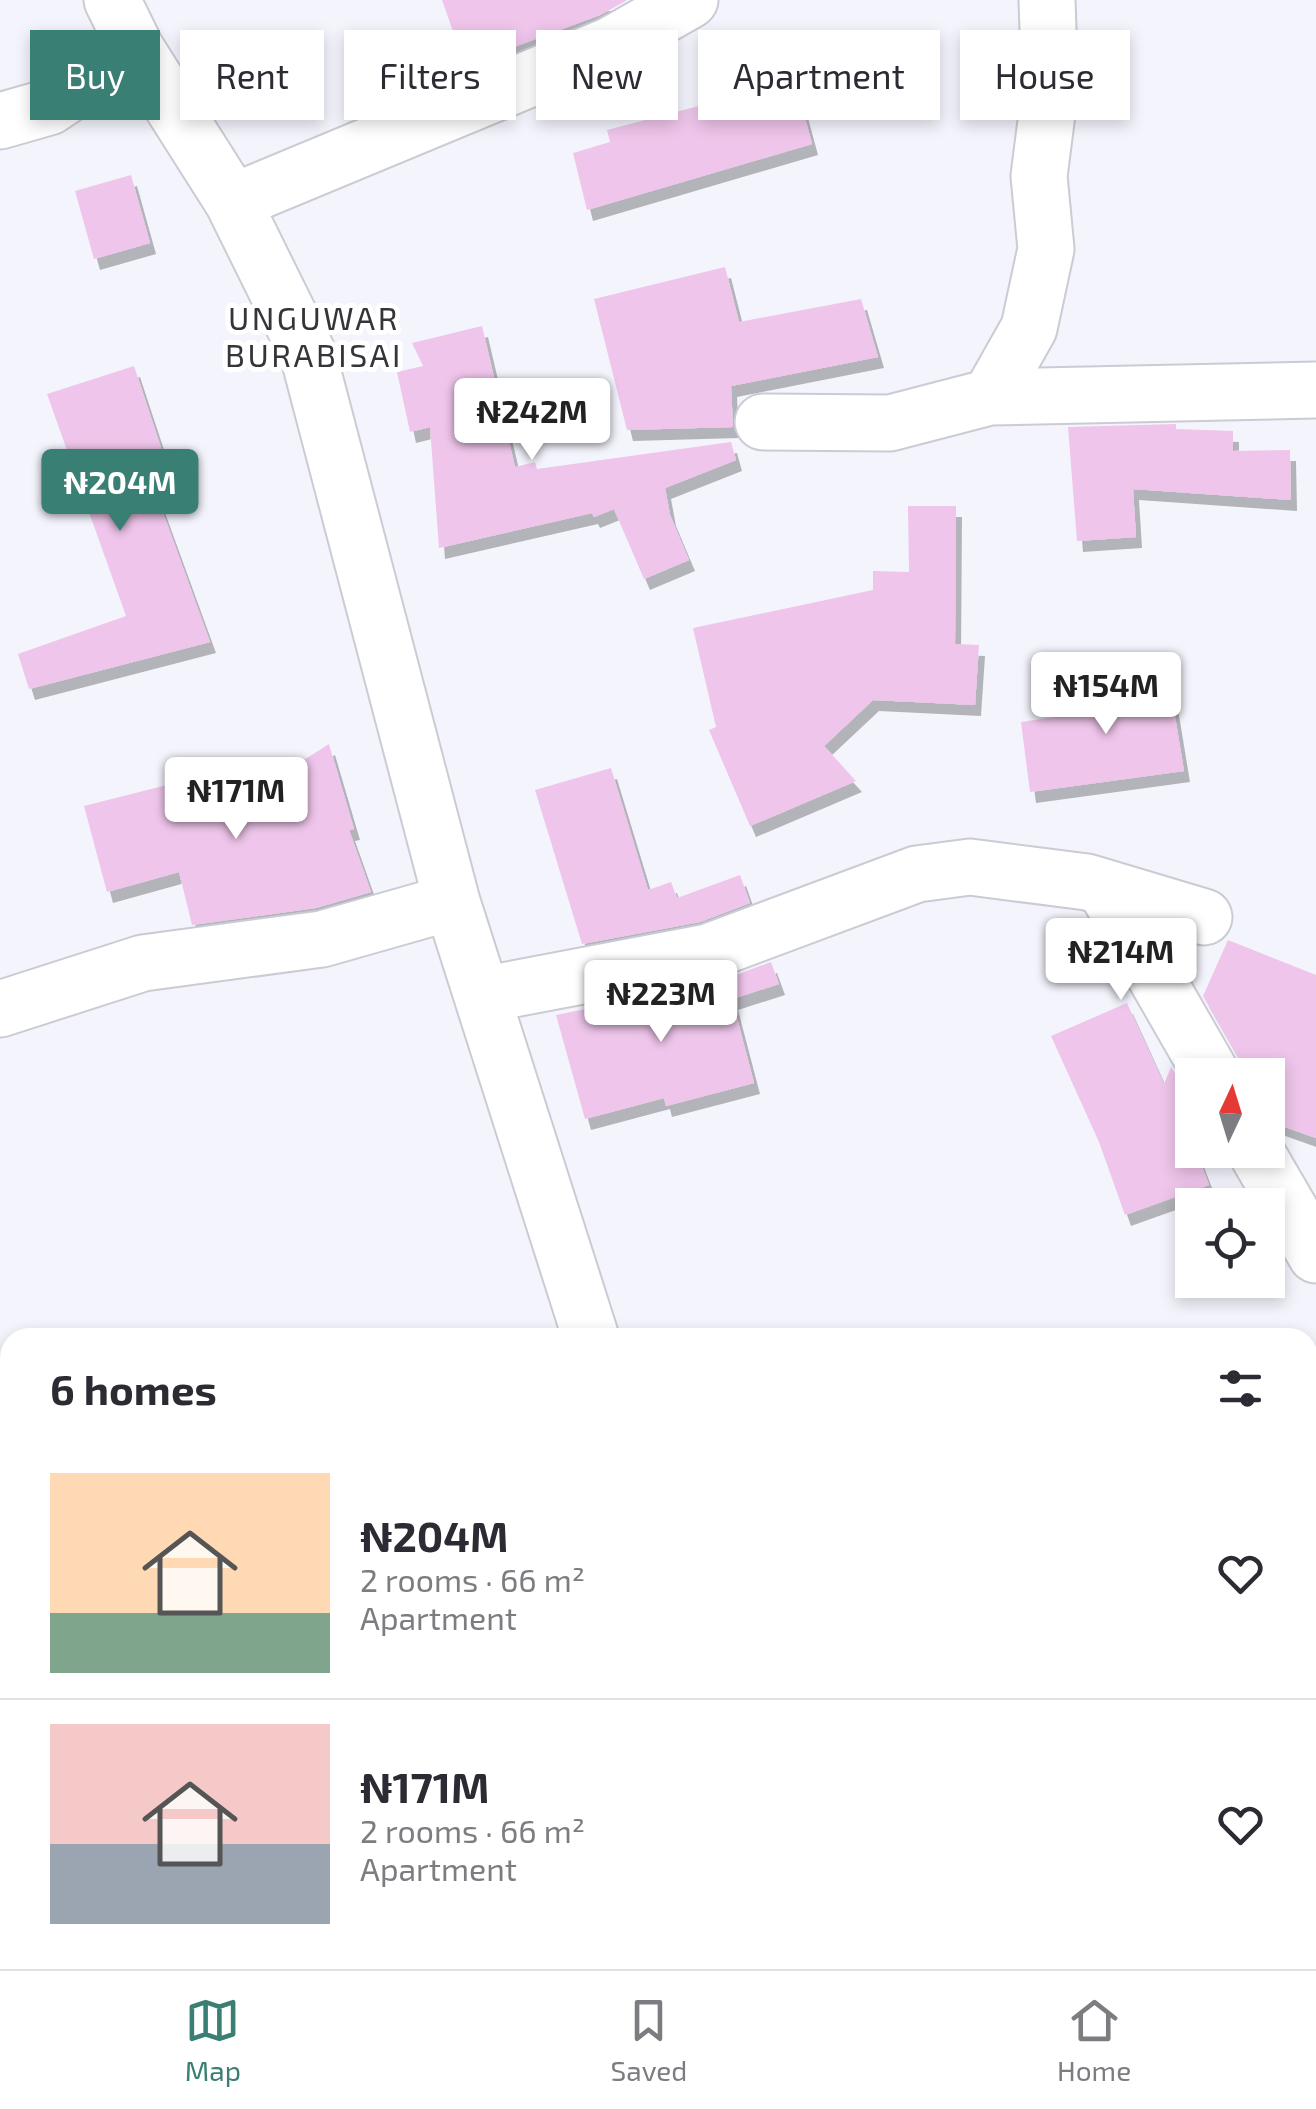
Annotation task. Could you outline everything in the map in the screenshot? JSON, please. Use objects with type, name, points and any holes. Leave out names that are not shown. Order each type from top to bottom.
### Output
[{"type":"street","points":[[112,0],[126,30]]},
{"type":"street","points":[[234,202],[611,46],[690,0]]},
{"type":"street","points":[[990,397],[1029,328],[1046,249],[1039,176],[1050,90],[1047,0]]},
{"type":"street","points":[[160,87],[234,202],[308,354],[452,902],[588,1328]]},
{"type":"street","points":[[0,121],[30,112]]},
{"type":"street","points":[[764,422],[890,423],[990,397],[1316,390]]},
{"type":"street","points":[[482,994],[708,952],[917,874],[970,867],[1104,888],[1204,917]]},
{"type":"street","points":[[1104,888],[1202,1058]]},
{"type":"street","points":[[0,1010],[142,962],[322,939],[452,902]]},
{"type":"street","points":[[1266,1168],[1316,1255]]},
{"type":"building","points":[[442,0],[626,0],[560,30],[536,30],[536,39],[516,46],[516,30],[453,30]]},
{"type":"building","points":[[698,106],[698,120],[806,120],[812,144],[587,210],[573,153],[610,142],[607,130],[645,120],[678,120],[678,111]]},
{"type":"building","points":[[131,175],[150,243],[94,259],[75,191]]},
{"type":"building","points":[[725,267],[739,322],[861,299],[878,357],[731,386],[733,427],[627,430],[594,299]]},
{"type":"building","points":[[482,326],[515,467],[535,462],[537,469],[731,442],[736,460],[665,488],[670,515],[689,560],[644,579],[614,509],[594,517],[592,513],[439,548],[430,427],[410,432],[397,372],[423,366],[412,343]]},
{"type":"building","points":[[134,366],[165,460],[146,466],[210,642],[29,689],[18,654],[126,616],[47,394]]},
{"type":"building","points":[[1176,424],[1176,429],[1233,431],[1233,451],[1290,450],[1291,500],[1133,489],[1136,537],[1077,541],[1068,427]]},
{"type":"building","points":[[908,506],[956,506],[955,644],[979,645],[975,705],[873,700],[824,746],[856,781],[750,826],[709,730],[716,727],[693,628],[873,590],[873,571],[909,572]]},
{"type":"building","points":[[1168,674],[1184,771],[1030,792],[1021,722],[1083,713],[1079,689]]},
{"type":"building","points":[[329,744],[354,829],[349,830],[371,892],[316,908],[192,925],[179,872],[107,892],[84,806],[238,767],[244,798]]},
{"type":"building","points":[[611,768],[648,890],[671,882],[677,898],[740,875],[750,903],[700,922],[582,944],[535,790]]},
{"type":"building","points":[[1228,940],[1316,975],[1316,1138],[1285,1127],[1285,1058],[1238,1058],[1203,996]]},
{"type":"building","points":[[771,962],[779,984],[732,999],[754,1083],[666,1106],[664,1098],[585,1119],[556,1015],[714,983]]},
{"type":"building","points":[[1127,1003],[1164,1084],[1171,1067],[1175,1073],[1175,1168],[1203,1168],[1209,1185],[1175,1188],[1175,1197],[1125,1215],[1099,1142],[1051,1036]]},
{"type":"district","name":"UNGUWAR BURABISAI","points":[[314,336]]}]
